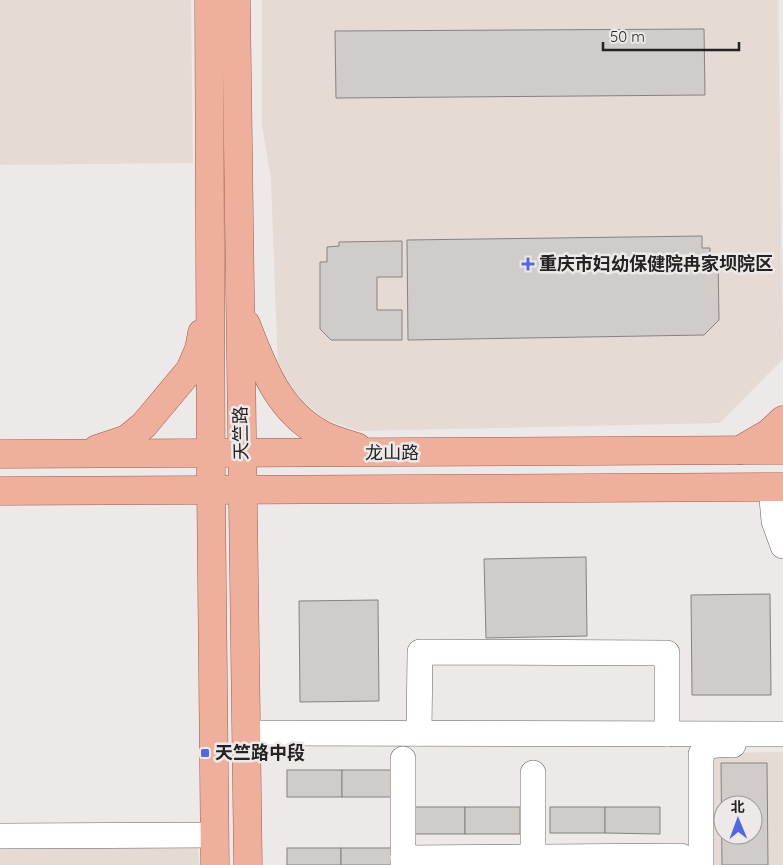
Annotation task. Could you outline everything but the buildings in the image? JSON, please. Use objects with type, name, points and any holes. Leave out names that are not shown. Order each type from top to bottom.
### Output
[{"type":"main road","name":"天竺路","points":[[209,0],[210,489],[215,865]]},
{"type":"main road","name":"天竺路","points":[[236,0],[248,865]]},
{"type":"main road","points":[[82,454],[127,439],[144,425],[190,370],[199,349],[210,284]]},
{"type":"main road","points":[[240,307],[265,375],[280,398],[296,417],[321,434],[372,453]]},
{"type":"main road","points":[[740,450],[769,433],[783,420]]},
{"type":"main road","name":"龙山路","points":[[0,454],[783,450]]},
{"type":"main road","name":"龙山路","points":[[0,491],[777,487]]},
{"type":"street","points":[[777,487],[774,520],[783,546]]},
{"type":"street","points":[[419,733],[420,652],[667,654],[667,734]]},
{"type":"street","points":[[246,733],[783,734]]},
{"type":"street","points":[[403,759],[403,861],[691,860],[700,761],[705,748],[712,745],[783,745]]},
{"type":"street","points":[[533,773],[533,861]]},
{"type":"street","points":[[0,836],[215,835]]},
{"type":"shaded area","points":[[0,0],[191,0],[193,163],[0,165]]},
{"type":"shaded area","name":"重庆市妇幼保健院冉家坝院区","points":[[262,0],[778,0],[783,359],[720,423],[359,431],[324,419],[301,399],[278,372],[271,180],[262,125]]},
{"type":"shaded area","points":[[783,752],[783,865],[712,865],[712,753]]},
{"type":"shaded area","points":[[198,845],[199,865],[0,865],[0,847]]},
{"type":"place","name":"重庆市妇幼保健院冉家坝院区","points":[[528,264]]},
{"type":"place","name":"天竺路中段","points":[[205,753]]}]
